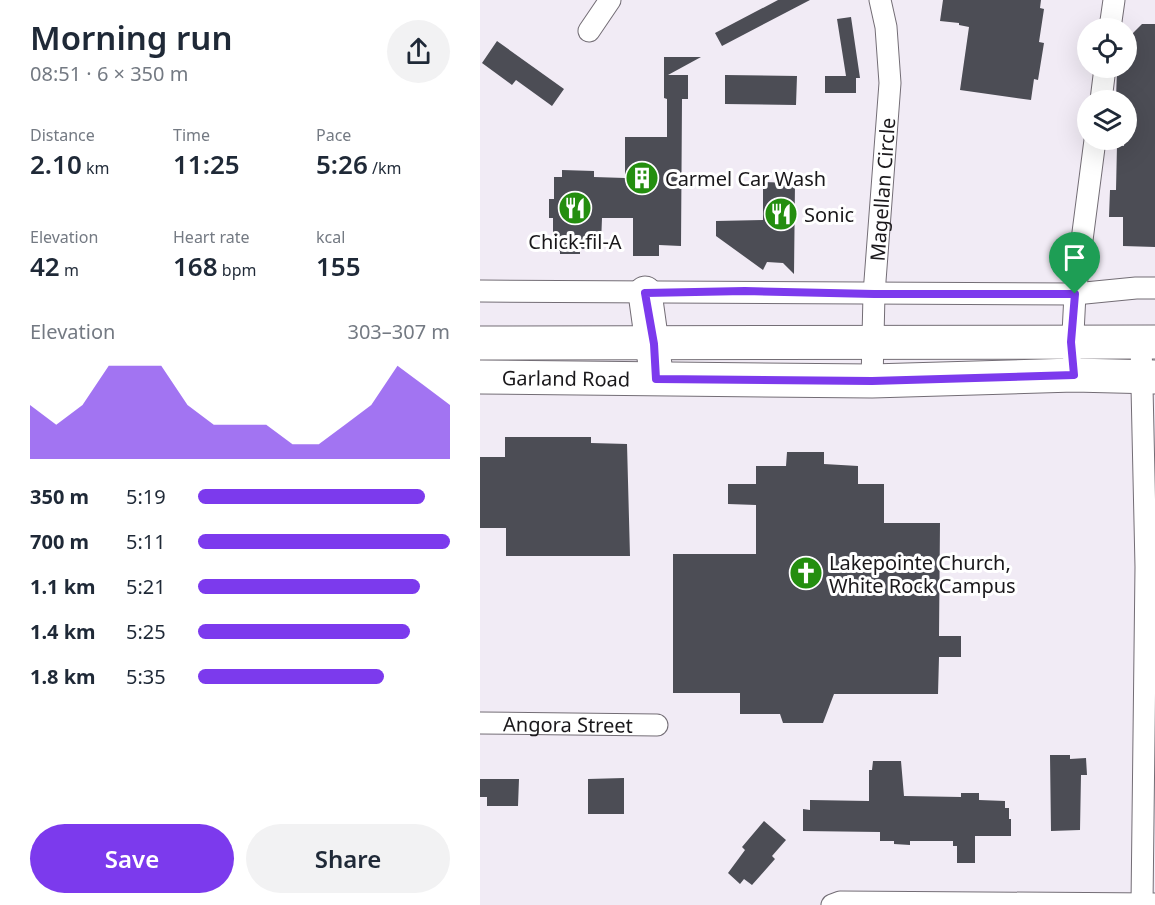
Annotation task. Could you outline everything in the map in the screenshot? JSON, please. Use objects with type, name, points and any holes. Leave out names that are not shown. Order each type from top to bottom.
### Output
[{"type":"main road","points":[[645,293],[654,344],[656,379]]},
{"type":"main road","name":"Garland Road","points":[[480,343],[1148,342]]},
{"type":"main road","name":"Garland Road","points":[[480,377],[872,381],[1074,375],[1148,377]]},
{"type":"street","points":[[589,31],[610,0]]},
{"type":"street","name":"Magellan Circle","points":[[872,381],[874,294],[890,83],[886,27],[880,0]]},
{"type":"street","points":[[1111,18],[1114,0]]},
{"type":"street","points":[[1074,375],[1071,342],[1075,294],[1094,150]]},
{"type":"street","points":[[480,291],[1075,294],[1155,288]]},
{"type":"street","points":[[836,903],[1149,904],[1148,342]]},
{"type":"street","name":"Angora Street","points":[[480,723],[657,725]]},
{"type":"building","points":[[778,0],[810,0],[722,46],[715,33]]},
{"type":"building","points":[[943,0],[1041,0],[1040,8],[1044,9],[1039,42],[1044,43],[1038,80],[1034,79],[1031,100],[960,90],[969,27],[959,25],[959,23],[940,21]]},
{"type":"building","points":[[851,17],[860,78],[856,78],[856,93],[825,93],[825,76],[846,76],[837,19]]},
{"type":"building","points":[[1142,24],[1155,24],[1155,247],[1123,246],[1123,217],[1109,217],[1110,190],[1116,190],[1117,150],[1137,150],[1137,90],[1116,90],[1117,78],[1137,78],[1137,29]]},
{"type":"building","points":[[497,41],[564,89],[552,106],[516,80],[512,85],[482,63]]},
{"type":"building","points":[[664,57],[701,57],[668,75],[688,75],[688,99],[682,99],[681,246],[659,245],[659,256],[633,256],[633,218],[602,218],[601,244],[586,244],[586,249],[580,249],[580,254],[560,254],[560,251],[553,250],[553,218],[549,218],[549,199],[554,199],[554,177],[562,177],[562,170],[594,171],[594,177],[625,178],[625,137],[667,137]]},
{"type":"building","points":[[725,75],[797,76],[796,105],[725,104]]},
{"type":"building","points":[[763,182],[795,183],[794,274],[783,263],[767,262],[763,270],[716,236],[716,221],[763,220]]},
{"type":"building","points":[[505,437],[591,437],[591,443],[627,444],[630,556],[506,556],[506,528],[480,528],[480,457],[505,457]]},
{"type":"building","name":"Lakepointe Church, White Rock Campus","points":[[787,452],[824,452],[824,464],[858,466],[858,484],[884,484],[884,523],[940,523],[939,636],[961,636],[961,657],[939,657],[938,694],[834,694],[823,723],[783,723],[780,714],[740,714],[740,693],[673,693],[673,554],[756,554],[756,505],[728,504],[728,484],[756,484],[756,466],[786,466]]},
{"type":"building","points":[[1050,755],[1070,755],[1070,759],[1086,758],[1087,775],[1081,775],[1080,830],[1051,831]]},
{"type":"building","points":[[873,761],[901,761],[904,796],[961,797],[961,793],[979,793],[979,800],[1005,801],[1005,808],[1009,808],[1009,819],[1011,819],[1011,836],[975,836],[975,863],[957,863],[957,846],[953,846],[953,841],[910,841],[910,845],[894,844],[894,841],[880,841],[880,832],[803,831],[803,809],[810,810],[810,800],[869,801],[869,770],[872,770]]},
{"type":"building","points":[[624,778],[624,814],[588,814],[588,779]]},
{"type":"building","points":[[480,779],[519,779],[518,806],[487,806],[487,797],[480,797]]},
{"type":"building","points":[[764,821],[786,840],[772,856],[775,859],[752,885],[744,879],[740,884],[728,873],[745,850],[742,847]]},
{"type":"place","name":"Carmel Car Wash","points":[[642,178]]},
{"type":"place","name":"Chick-fil-A","points":[[575,208]]},
{"type":"place","name":"Sonic","points":[[781,214]]},
{"type":"place","name":"Lakepointe Church, White Rock Campus","points":[[806,573]]},
{"type":"route","points":[[745,291],[874,294],[1075,294],[1071,342],[1074,375],[872,381],[656,379],[654,344],[645,293],[745,291]]}]
